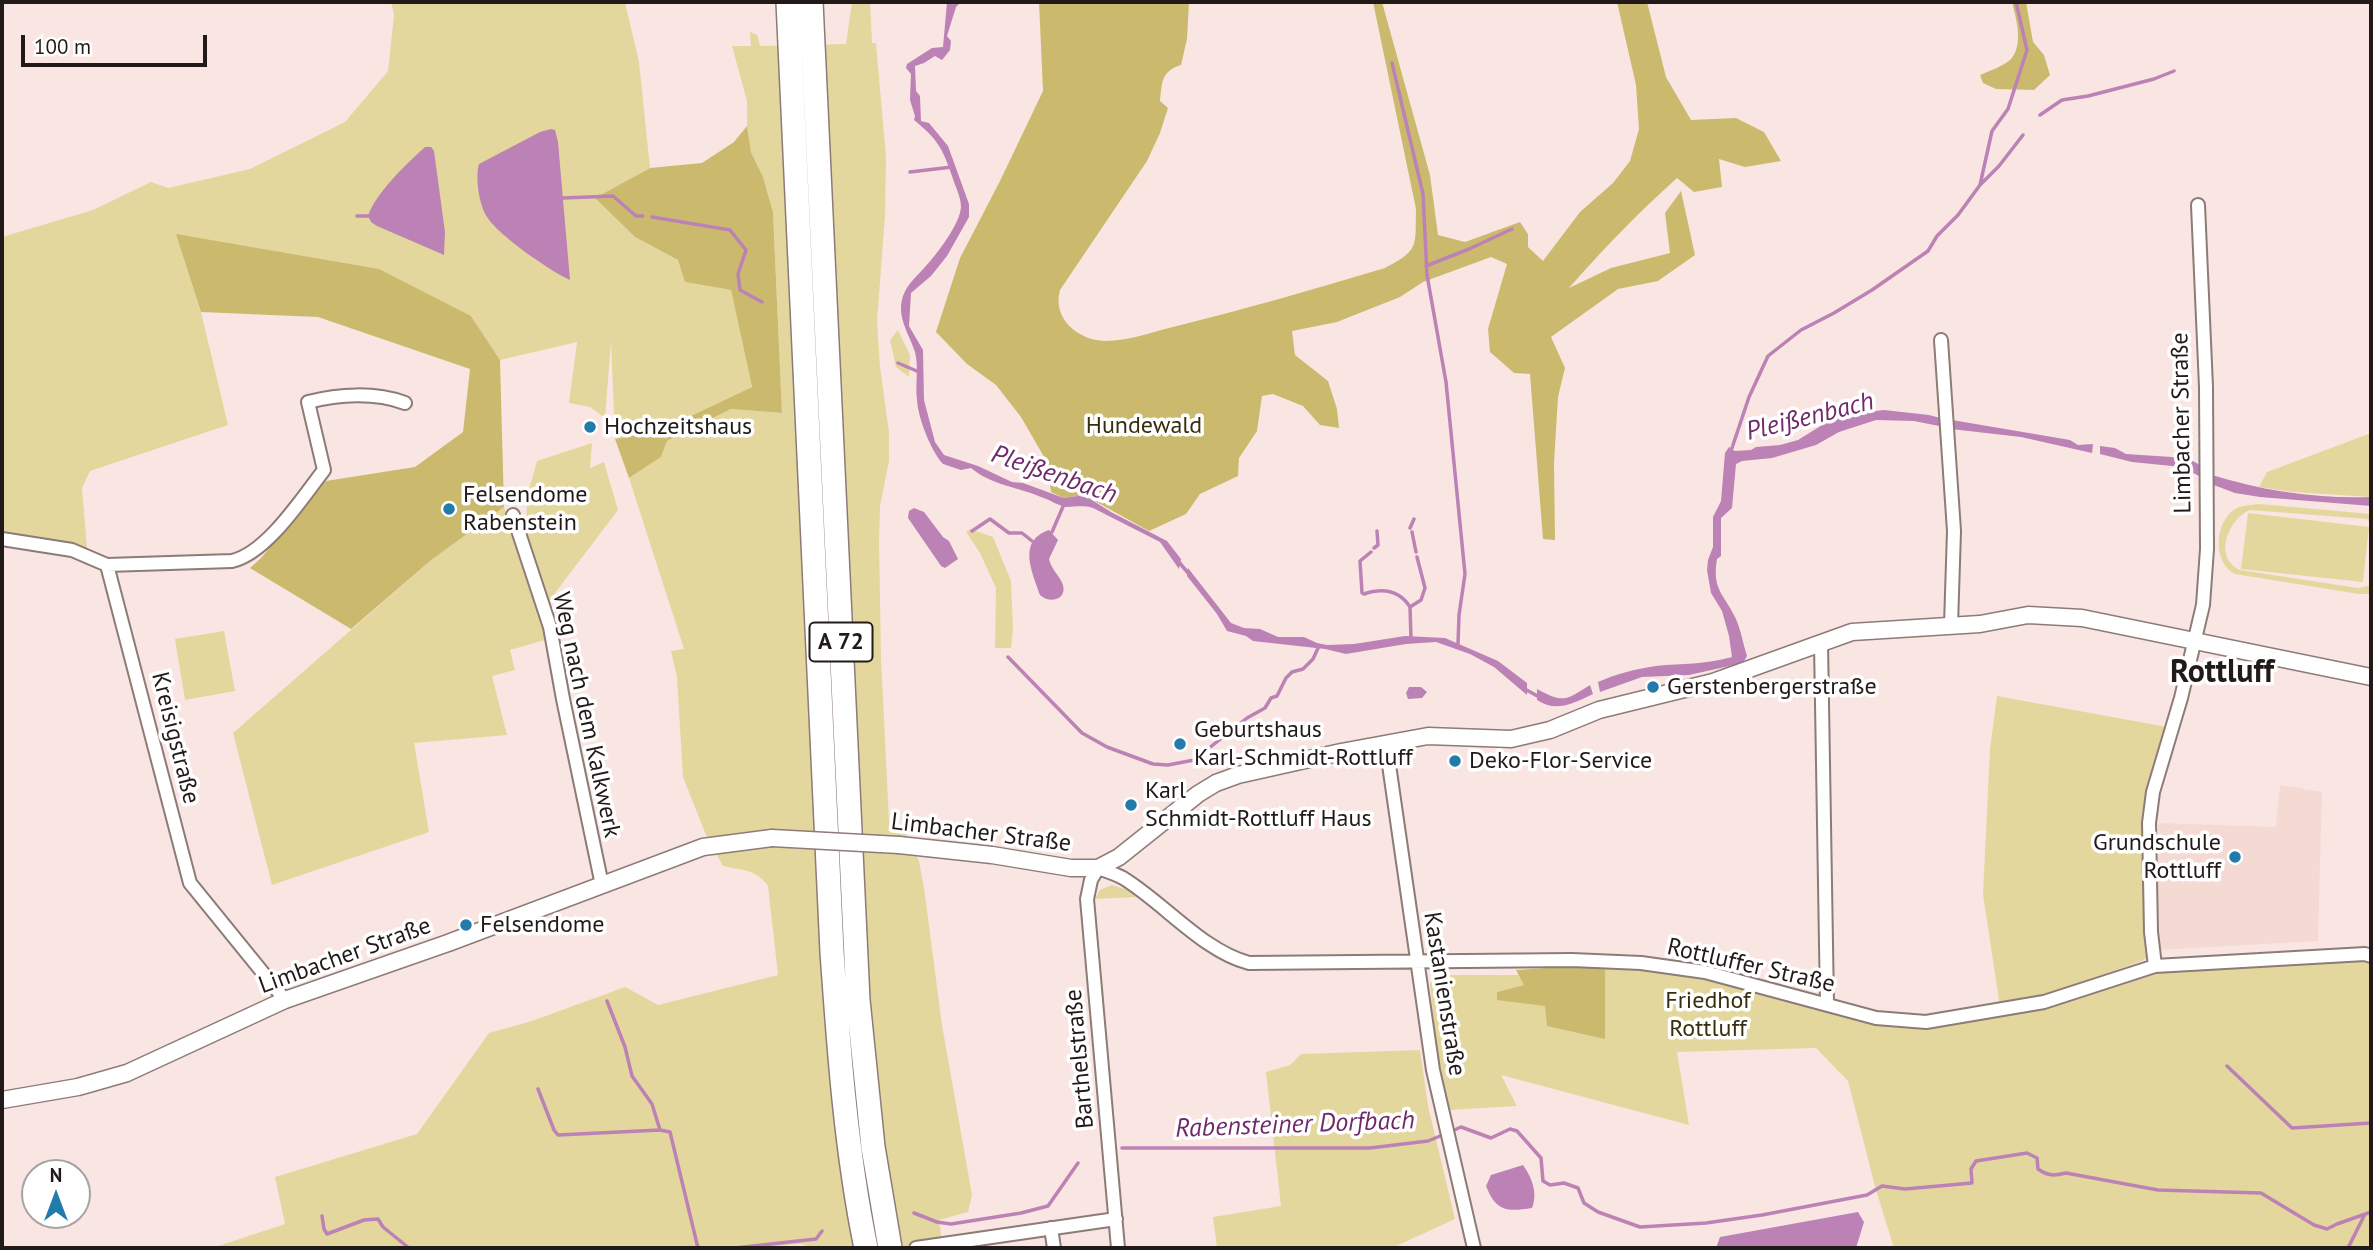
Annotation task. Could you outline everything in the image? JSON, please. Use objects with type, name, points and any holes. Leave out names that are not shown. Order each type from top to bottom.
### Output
[{"type":"highway","name":"A 72","points":[[788,2],[832,952],[843,1089],[864,1238]]},
{"type":"highway","name":"A 72","points":[[811,2],[858,1000],[873,1147],[890,1248]]},
{"type":"street","name":"Limbacher Straße","points":[[2193,639],[2203,605],[2207,492],[2199,205]]},
{"type":"street","points":[[1941,341],[1954,531],[1951,625]]},
{"type":"street","points":[[2,539],[72,550],[107,565],[243,559],[281,525],[324,470],[308,402],[332,395],[394,399],[405,403]]},
{"type":"street","name":"Weg nach dem Kalkwerk","points":[[513,515],[550,627],[602,885]]},
{"type":"street","name":"Kreisigstraße","points":[[107,565],[190,883],[285,1000]]},
{"type":"street","name":"Limbacher Straße","points":[[2,1100],[78,1087],[127,1073],[285,1000],[436,947],[703,847],[772,838],[899,845],[992,855],[1071,868],[1098,868],[1119,857],[1179,808],[1216,783],[1238,775],[1428,736],[1511,738],[1543,732],[1599,710],[1713,682],[1852,632],[1980,624],[2028,615],[2071,617],[2193,639],[2371,677]]},
{"type":"street","points":[[2155,966],[2151,932],[2148,823],[2153,792],[2181,698],[2193,639]]},
{"type":"street","points":[[1821,643],[1827,1004]]},
{"type":"street","name":"Kastanienstraße","points":[[1386,744],[1433,1070],[1474,1248]]},
{"type":"street","name":"Rottluffer Straße","points":[[1098,868],[1122,878],[1236,960],[1249,963],[1572,960],[1641,963],[1705,972],[1876,1018],[1926,1022],[2044,1002],[2155,966],[2365,954],[2371,956]]},
{"type":"street","name":"Barthelstraße","points":[[1098,868],[1091,880],[1087,899],[1118,1248]]},
{"type":"street","points":[[916,1248],[1115,1219]]},
{"type":"street","points":[[1051,1228],[1054,1248]]},
{"type":"shaded area","points":[[947,2],[960,3],[956,7],[947,36],[951,41],[950,50],[942,60],[935,56],[915,66],[921,121],[929,123],[948,146],[969,204],[969,217],[947,256],[931,276],[911,293],[909,326],[923,350],[924,400],[935,442],[944,455],[978,466],[1012,482],[1023,483],[1064,498],[1084,495],[1167,541],[1181,559],[1179,569],[1160,542],[1093,508],[1066,507],[996,482],[971,468],[961,470],[943,464],[926,434],[918,407],[915,352],[904,325],[901,304],[910,284],[957,222],[961,207],[942,151],[929,133],[914,120],[910,100],[911,74],[906,68],[907,64],[932,48],[943,47]]},
{"type":"shaded area","points":[[555,130],[558,142],[570,280],[538,261],[493,225],[487,217],[478,191],[479,164],[540,132]]},
{"type":"shaded area","points":[[425,147],[431,147],[434,151],[445,232],[444,255],[377,226],[368,216],[384,189]]},
{"type":"shaded area","points":[[1884,410],[1944,419],[1944,427],[1914,421],[1876,420],[1839,432],[1816,445],[1772,458],[1736,464],[1732,508],[1721,518],[1721,556],[1717,559],[1716,577],[1739,626],[1747,656],[1743,663],[1689,675],[1642,677],[1600,692],[1598,682],[1626,672],[1732,657],[1722,611],[1711,593],[1707,570],[1713,547],[1713,517],[1721,501],[1725,453],[1729,447],[1735,451],[1780,445],[1798,440],[1827,422],[1848,414]]},
{"type":"shaded area","points":[[1952,420],[2070,440],[2078,445],[2093,444],[2092,453],[2021,437],[1951,429]]},
{"type":"shaded area","points":[[2100,446],[2115,448],[2126,454],[2187,458],[2202,466],[2201,477],[2182,467],[2132,462],[2100,454]]},
{"type":"shaded area","points":[[2212,475],[2291,493],[2371,497],[2371,506],[2235,493],[2211,484]]},
{"type":"shaded area","points":[[914,508],[924,512],[949,541],[958,559],[945,568],[908,518],[909,511]]},
{"type":"shaded area","points":[[1049,530],[1058,540],[1049,559],[1064,590],[1060,597],[1052,600],[1040,595],[1030,558],[1033,541]]},
{"type":"shaded area","points":[[1188,568],[1231,623],[1244,628],[1260,629],[1278,637],[1304,637],[1327,645],[1354,644],[1405,636],[1445,638],[1498,661],[1527,683],[1527,695],[1494,667],[1470,654],[1436,642],[1346,654],[1253,641],[1246,636],[1227,631],[1187,576]]},
{"type":"shaded area","points":[[1590,685],[1593,694],[1565,705],[1551,706],[1537,700],[1537,689],[1553,697],[1564,698]]},
{"type":"shaded area","points":[[1409,687],[1421,687],[1427,692],[1422,698],[1408,699],[1406,693]]},
{"type":"shaded area","points":[[2280,785],[2322,792],[2318,941],[2158,950],[2158,823],[2276,827]]},
{"type":"shaded area","points":[[1523,1165],[1533,1186],[1532,1208],[1503,1208],[1494,1201],[1486,1186],[1491,1175]]},
{"type":"shaded area","points":[[1858,1212],[1864,1222],[1856,1248],[1716,1248],[1720,1237]]},
{"type":"green space","points":[[391,2],[625,2],[639,62],[650,168],[595,198],[635,237],[678,260],[686,282],[731,290],[752,387],[659,431],[615,439],[611,342],[605,418],[590,407],[569,403],[577,342],[500,360],[471,316],[177,235],[201,312],[228,425],[90,471],[82,488],[87,548],[2,534],[2,237],[93,210],[151,182],[168,188],[250,169],[345,122],[388,71],[394,15]]},
{"type":"green space","points":[[852,2],[870,2],[872,43],[876,43],[886,157],[885,216],[877,321],[889,432],[889,461],[880,506],[879,541],[881,658],[889,821],[902,826],[919,861],[942,1025],[972,1195],[968,1212],[939,1220],[943,1248],[814,1248],[801,1244],[749,1248],[212,1248],[285,1224],[275,1177],[417,1134],[489,1033],[532,1021],[625,987],[658,1005],[778,975],[768,886],[753,873],[723,866],[706,835],[683,777],[677,677],[671,651],[684,649],[629,478],[661,457],[667,441],[731,409],[782,413],[773,212],[763,177],[751,152],[747,101],[732,46],[751,46],[750,32],[757,35],[760,46],[846,44]]},
{"type":"green space","name":"Hundewald","points":[[1039,2],[1189,2],[1187,39],[1181,65],[1166,74],[1162,83],[1160,101],[1168,108],[1160,133],[1147,161],[1060,290],[1060,310],[1064,319],[1077,332],[1095,340],[1131,338],[1280,299],[1385,268],[1410,251],[1415,239],[1416,209],[1373,2],[1382,2],[1430,175],[1438,235],[1465,242],[1520,222],[1528,234],[1528,247],[1543,261],[1580,212],[1613,183],[1630,161],[1639,129],[1636,85],[1617,2],[1647,2],[1666,77],[1691,120],[1736,118],[1764,132],[1781,161],[1745,167],[1719,159],[1722,187],[1694,192],[1677,178],[1622,231],[1569,288],[1611,268],[1670,253],[1665,213],[1681,191],[1695,255],[1658,281],[1618,289],[1551,337],[1565,368],[1558,397],[1554,463],[1555,540],[1543,539],[1530,374],[1514,373],[1490,352],[1488,329],[1507,264],[1491,257],[1423,282],[1400,297],[1337,322],[1292,331],[1295,355],[1328,381],[1337,409],[1339,428],[1320,425],[1303,406],[1273,394],[1262,396],[1257,431],[1239,458],[1238,476],[1200,494],[1186,514],[1149,531],[1084,495],[1064,498],[1051,492],[1047,462],[1021,417],[996,385],[967,364],[936,332],[960,258],[1043,91]]},
{"type":"green space","points":[[2012,2],[2026,2],[2033,42],[2044,55],[2050,75],[2034,90],[1996,89],[1983,83],[1980,75],[2004,64],[2015,53],[2018,31]]},
{"type":"green space","points":[[747,126],[751,152],[763,177],[773,212],[782,413],[731,409],[667,441],[661,457],[629,478],[615,439],[659,431],[752,387],[731,290],[685,282],[678,260],[635,237],[595,198],[650,168],[702,163],[734,142]]},
{"type":"green space","points":[[176,234],[379,269],[471,316],[500,360],[504,507],[430,561],[351,629],[250,568],[326,481],[415,467],[463,432],[470,369],[318,317],[201,312]]},
{"type":"green space","points":[[898,330],[910,355],[909,377],[896,367],[890,340]]},
{"type":"green space","points":[[2371,433],[2371,497],[2259,487],[2267,472]]},
{"type":"green space","points":[[592,443],[590,468],[604,462],[618,510],[549,601],[526,540],[527,497],[537,461]]},
{"type":"green space","points":[[2259,504],[2371,514],[2371,523],[2367,519],[2250,510],[2235,521],[2227,539],[2225,548],[2232,564],[2240,570],[2358,588],[2371,585],[2371,594],[2235,574],[2222,561],[2219,551],[2220,531],[2229,514],[2237,508]]},
{"type":"green space","points":[[504,507],[548,639],[510,650],[515,670],[492,676],[507,735],[414,743],[429,832],[272,885],[233,733],[430,561]]},
{"type":"green space","points":[[2248,513],[2369,527],[2363,582],[2241,569]]},
{"type":"green space","points":[[970,529],[993,537],[1011,581],[1011,648],[995,648],[996,588],[980,553],[966,532]]},
{"type":"green space","points":[[224,631],[235,691],[185,700],[175,639]]},
{"type":"green space","points":[[1997,696],[2167,727],[2150,786],[2150,956],[2041,996],[2000,1007],[1983,894],[1990,749]]},
{"type":"green space","points":[[1112,885],[1128,890],[1137,897],[1095,899],[1100,890]]},
{"type":"green space","name":"Friedhof Rottluff","points":[[2339,959],[2371,961],[2369,1248],[1894,1248],[1848,1081],[1816,1048],[1677,1052],[1689,1125],[1501,1075],[1517,1106],[1448,1110],[1438,1062],[1430,984],[1436,975],[1519,975],[1525,985],[1497,992],[1545,1006],[1604,1039],[1605,960],[1704,974],[1927,1027],[2044,1009],[2156,972]]},
{"type":"green space","points":[[1605,968],[1605,1039],[1547,1026],[1545,1006],[1497,1000],[1497,992],[1524,985],[1516,970]]},
{"type":"green space","points":[[1420,1050],[1428,1106],[1455,1219],[1392,1248],[1217,1248],[1213,1217],[1281,1206],[1266,1072],[1290,1065],[1301,1054]]},
{"type":"waterway","points":[[1980,185],[1992,131],[2008,109],[2027,50],[2016,2]]},
{"type":"waterway","points":[[1392,63],[1423,194],[1427,275],[1446,382],[1465,574],[1458,644]]},
{"type":"waterway","points":[[2040,115],[2062,100],[2154,79],[2174,71]]},
{"type":"waterway","points":[[1732,448],[1749,397],[1768,356],[1801,330],[1872,290],[1928,251],[1937,236],[1958,215],[2023,135]]},
{"type":"waterway","points":[[910,172],[952,167]]},
{"type":"waterway","points":[[563,198],[613,196],[636,216],[643,216]]},
{"type":"waterway","points":[[357,216],[368,216]]},
{"type":"waterway","points":[[652,217],[730,230],[746,250],[738,274],[740,290],[762,302]]},
{"type":"waterway","points":[[1426,266],[1512,229]]},
{"type":"waterway","points":[[898,363],[919,372]]},
{"type":"waterway","points":[[1052,532],[1065,502]]},
{"type":"waterway","points":[[972,531],[990,519],[1009,533],[1022,533],[1032,541]]},
{"type":"waterway","points":[[1410,528],[1414,519]]},
{"type":"waterway","points":[[1374,548],[1378,545],[1377,531]]},
{"type":"waterway","points":[[1412,532],[1416,552]]},
{"type":"waterway","points":[[1371,552],[1360,561],[1362,593],[1390,592],[1401,597],[1410,607]]},
{"type":"waterway","points":[[1411,639],[1410,607],[1421,600],[1425,588],[1417,557]]},
{"type":"waterway","name":"Pleißenbach","points":[[1178,561],[1189,574]]},
{"type":"waterway","points":[[1008,657],[1082,733],[1107,747],[1153,764],[1168,765],[1194,760],[1247,718],[1265,708],[1271,698],[1277,696],[1286,678],[1292,672],[1303,669],[1313,659],[1319,646]]},
{"type":"waterway","name":"Pleißenbach","points":[[1523,688],[1541,698]]},
{"type":"waterway","points":[[607,1001],[625,1047],[632,1076],[652,1104],[660,1130]]},
{"type":"waterway","points":[[2227,1066],[2292,1128],[2371,1123]]},
{"type":"waterway","points":[[538,1089],[558,1135],[660,1130],[670,1132],[698,1248]]},
{"type":"waterway","name":"Rabensteiner Dorfbach","points":[[1452,1131],[1461,1127],[1491,1138],[1510,1129],[1517,1131],[1541,1158],[1543,1181],[1550,1185],[1564,1183],[1578,1188],[1584,1203],[1598,1212],[1640,1227],[1706,1223],[1762,1215],[1867,1195],[1882,1186],[1905,1189],[1972,1183],[1971,1169],[1976,1161],[2027,1153],[2037,1158],[2038,1169],[2051,1175],[2066,1173],[2158,1190],[2261,1193],[2314,1225],[2327,1229],[2371,1212]]},
{"type":"waterway","name":"Rabensteiner Dorfbach","points":[[1122,1148],[1370,1148],[1428,1141],[1445,1134]]},
{"type":"waterway","name":"Rabensteiner Dorfbach","points":[[914,1213],[951,1224],[1048,1206],[1078,1163]]},
{"type":"waterway","points":[[322,1216],[327,1234],[364,1220],[378,1219],[383,1227],[409,1248]]},
{"type":"waterway","points":[[2348,1248],[2364,1216]]},
{"type":"waterway","name":"Rabensteiner Dorfbach","points":[[735,1248],[816,1239],[822,1231]]},
{"type":"place","name":"Hochzeitshaus","points":[[590,427]]},
{"type":"place","name":"Felsendome Rabenstein","points":[[449,509]]},
{"type":"place","name":"Gerstenbergerstraße","points":[[1653,687]]},
{"type":"place","name":"Geburtshaus Karl-Schmidt-Rottluff","points":[[1180,744]]},
{"type":"place","name":"Deko-Flor-Service","points":[[1455,761]]},
{"type":"place","name":"Karl Schmidt-Rottluff Haus","points":[[1131,805]]},
{"type":"place","name":"Grundschule Rottluff","points":[[2235,857]]},
{"type":"place","name":"Felsendome","points":[[466,925]]},
{"type":"district","name":"Rottluff","points":[[2222,673]]}]
